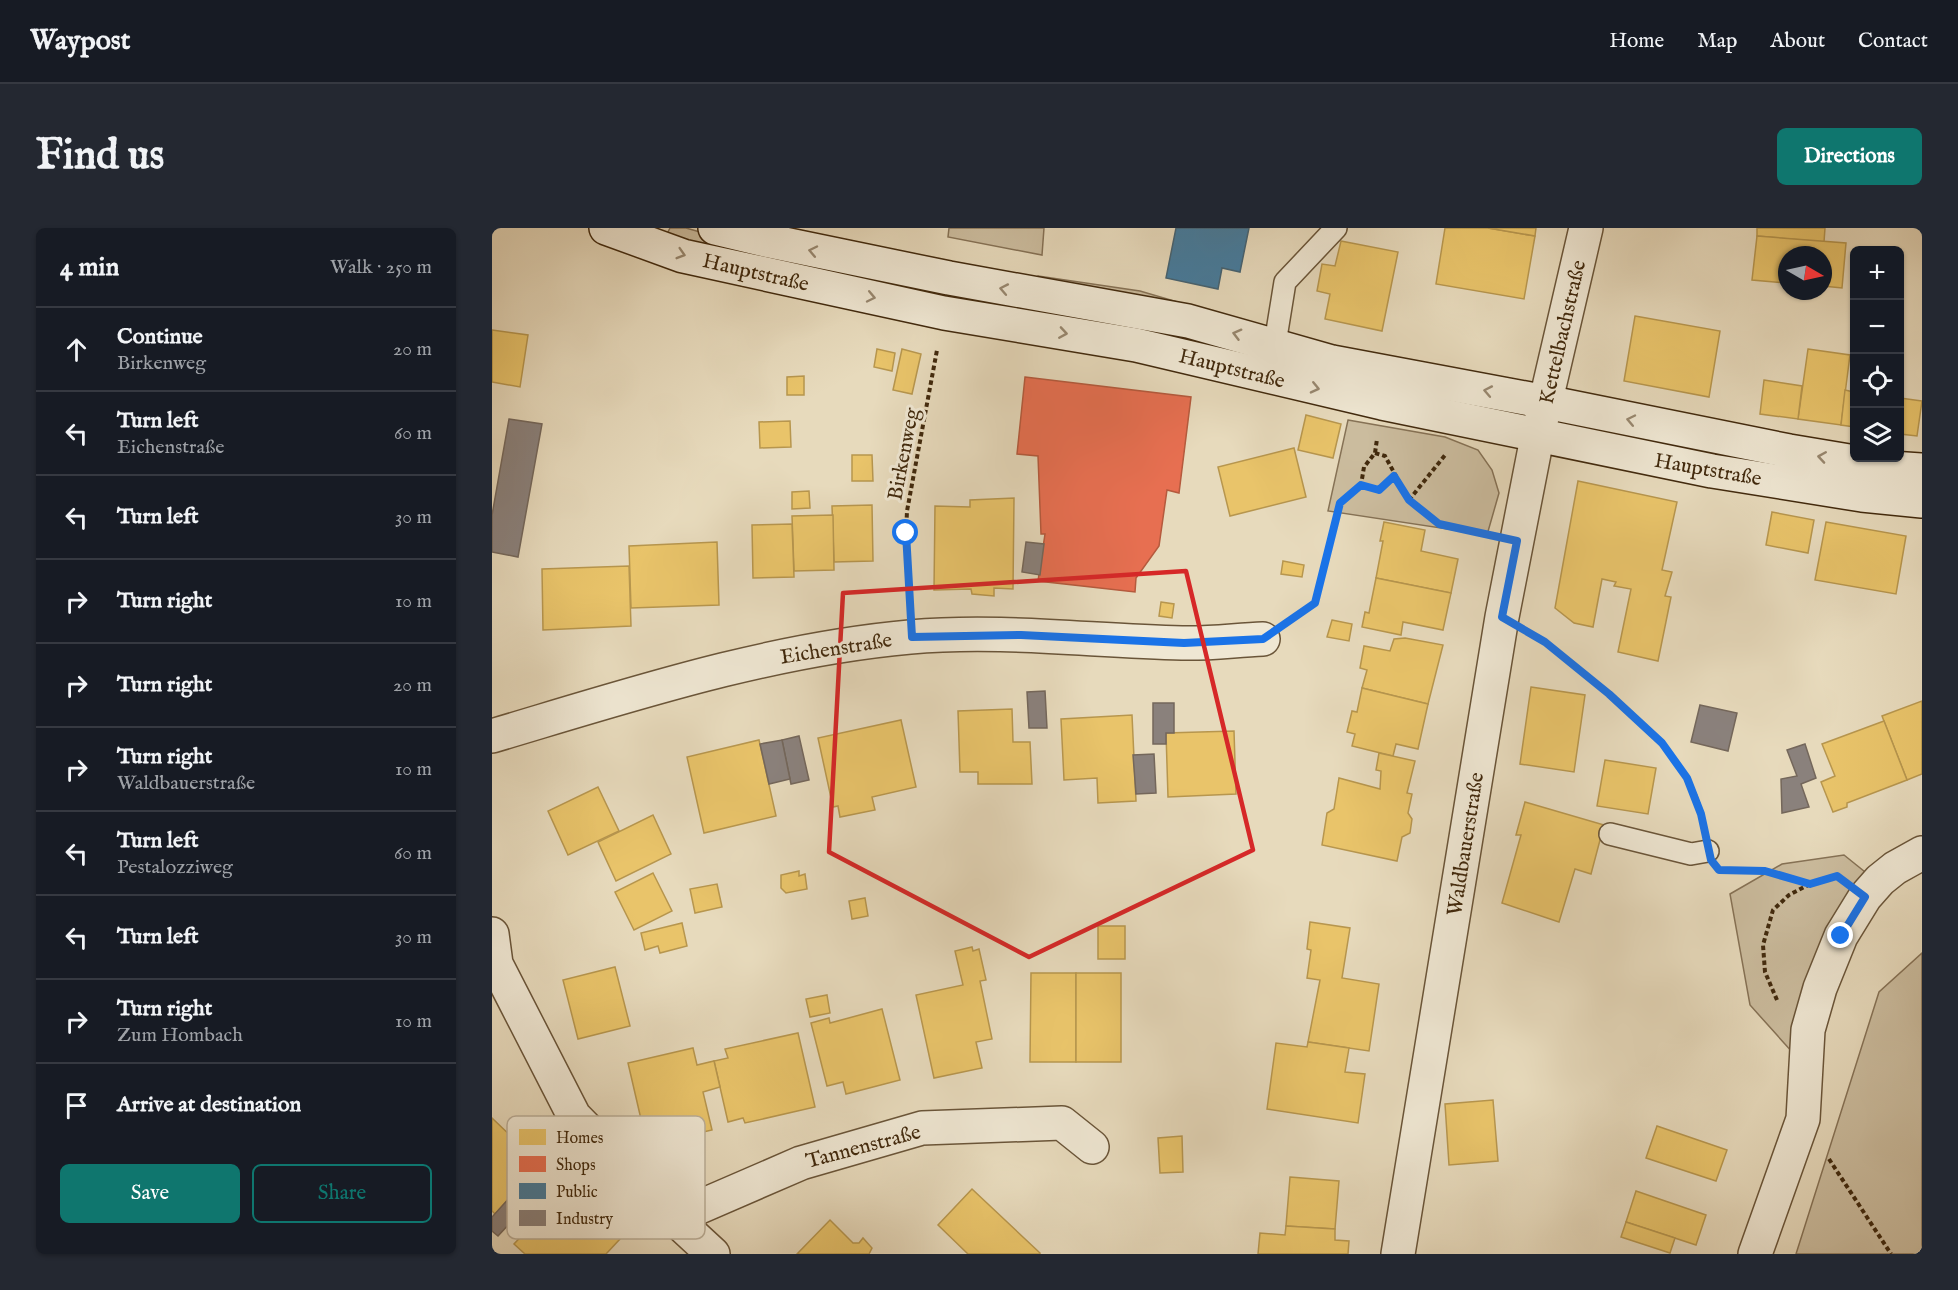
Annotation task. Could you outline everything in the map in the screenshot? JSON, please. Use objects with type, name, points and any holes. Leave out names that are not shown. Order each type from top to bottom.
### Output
[{"type":"street","name":"Hauptstraße","points":[[606,228],[683,256],[944,313],[1136,345],[1382,403],[1712,471],[1862,495],[1922,501]]},
{"type":"street","name":"Hauptstraße","points":[[716,228],[938,276],[1188,321],[1332,362],[1546,402],[1789,452],[1891,468],[1922,470]]},
{"type":"street","name":"Kettelbachstraße","points":[[1538,436],[1586,228]]},
{"type":"street","name":"Waldbauerstraße","points":[[1398,1254],[1502,617],[1538,436]]},
{"type":"street","name":"Eichenstraße","points":[[492,736],[691,676],[775,657],[850,644],[912,637],[1021,635],[1184,643],[1263,639]]},
{"type":"street","points":[[1755,1254],[1803,1119],[1808,1030],[1820,988],[1841,936],[1865,897],[1881,880],[1895,868],[1922,853]]},
{"type":"street","points":[[492,934],[496,964],[574,1116]]},
{"type":"street","name":"Tannenstraße","points":[[705,1205],[801,1163],[922,1128],[1062,1124],[1092,1146]]},
{"type":"street","points":[[697,1239],[713,1254]]},
{"type":"lane","points":[[1270,378],[1285,282],[1336,228]]},
{"type":"lane","points":[[1610,834],[1691,854],[1710,856]]},
{"type":"path","name":"Birkenweg","points":[[912,637],[906,533],[907,511],[944,313]]},
{"type":"path","points":[[1263,639],[1315,603],[1340,503],[1361,485],[1364,467],[1375,453],[1382,403]]},
{"type":"path","points":[[1409,500],[1451,447],[1459,419]]},
{"type":"path","points":[[1375,453],[1385,456],[1409,500],[1439,524],[1517,541]]},
{"type":"path","points":[[1361,485],[1379,490],[1394,476]]},
{"type":"path","points":[[1502,617],[1545,642],[1609,694],[1662,743],[1687,778],[1701,814],[1710,856],[1719,870],[1765,871],[1810,884]]},
{"type":"path","points":[[1808,1030],[1783,1014],[1765,972],[1763,945],[1773,910],[1789,895],[1810,884],[1837,876],[1865,897]]},
{"type":"path","points":[[1803,1119],[1891,1254]]},
{"type":"highlighted area","points":[[1186,571],[1253,850],[1029,957],[829,852],[843,593]]},
{"type":"shaded area","points":[[670,228],[686,228],[770,252],[943,291],[943,298],[670,237],[668,232]]},
{"type":"shaded area","points":[[949,228],[1044,228],[1042,255],[948,237]]},
{"type":"shaded area","points":[[1038,276],[1140,291],[1191,306],[1036,282]]},
{"type":"shaded area","points":[[1348,420],[1445,437],[1478,450],[1492,470],[1499,493],[1487,535],[1328,511]]},
{"type":"shaded area","points":[[1844,855],[1870,876],[1793,1053],[1750,1005],[1730,894],[1782,864]]},
{"type":"shaded area","points":[[1922,953],[1922,1254],[1796,1254],[1879,992]]},
{"type":"building: Homes","points":[[1445,228],[1488,228],[1535,236],[1524,299],[1436,284]]},
{"type":"building: Homes","points":[[1488,228],[1536,228],[1535,236]]},
{"type":"building: Homes","points":[[1757,228],[1825,228],[1824,242],[1757,236]]},
{"type":"building: Homes","points":[[1757,236],[1846,243],[1842,288],[1832,287],[1832,246],[1778,246],[1778,282],[1752,280]]},
{"type":"building: Homes","points":[[1341,241],[1398,252],[1382,331],[1325,319],[1330,294],[1317,291],[1322,264],[1335,266]]},
{"type":"building: Homes","points":[[1635,316],[1720,331],[1709,397],[1624,381]]},
{"type":"building: Homes","points":[[492,330],[528,335],[520,387],[492,382]]},
{"type":"building: Homes","points":[[877,349],[895,353],[892,371],[874,367]]},
{"type":"building: Homes","points":[[902,349],[921,354],[912,394],[893,390]]},
{"type":"building: Homes","points":[[1808,349],[1850,355],[1841,425],[1798,419]]},
{"type":"building: Homes","points":[[804,376],[804,395],[787,395],[787,377]]},
{"type":"building: Homes","points":[[1764,380],[1802,386],[1798,419],[1760,414]]},
{"type":"building: Homes","points":[[1845,390],[1850,391],[1850,426],[1841,425]]},
{"type":"building: Homes","points":[[1904,399],[1922,401],[1917,436],[1904,434]]},
{"type":"building: Homes","points":[[1306,415],[1341,424],[1333,458],[1298,450]]},
{"type":"building: Homes","points":[[790,421],[791,447],[760,448],[759,422]]},
{"type":"building: Homes","points":[[1294,448],[1306,497],[1230,516],[1218,467]]},
{"type":"building: Homes","points":[[852,455],[872,455],[873,481],[852,481]]},
{"type":"building: Homes","points":[[1578,481],[1677,502],[1662,570],[1672,572],[1665,596],[1671,597],[1658,661],[1618,652],[1631,589],[1614,586],[1616,582],[1602,579],[1593,627],[1574,623],[1555,608]]},
{"type":"building: Homes","points":[[809,491],[810,508],[792,509],[792,492]]},
{"type":"building: Homes","points":[[1014,498],[1013,589],[994,588],[994,596],[972,594],[971,589],[934,590],[935,506],[970,507],[970,500]]},
{"type":"building: Homes","points":[[872,505],[873,561],[834,562],[832,506]]},
{"type":"building: Homes","points":[[1772,512],[1814,520],[1808,553],[1766,545]]},
{"type":"building: Homes","points":[[833,515],[834,570],[794,571],[792,516]]},
{"type":"building: Homes","points":[[1384,522],[1425,530],[1421,551],[1458,559],[1451,593],[1376,578]]},
{"type":"building: Homes","points":[[1826,522],[1906,536],[1896,594],[1815,580]]},
{"type":"building: Homes","points":[[792,524],[794,577],[753,578],[752,525]]},
{"type":"building: Homes","points":[[717,542],[719,605],[631,608],[629,546]]},
{"type":"building: Homes","points":[[1283,561],[1304,565],[1302,577],[1281,574]]},
{"type":"building: Homes","points":[[629,566],[631,626],[543,630],[542,569]]},
{"type":"building: Homes","points":[[1376,578],[1451,593],[1443,630],[1403,622],[1401,635],[1362,627],[1365,612],[1369,613]]},
{"type":"building: Homes","points":[[1161,602],[1174,604],[1172,618],[1159,616]]},
{"type":"building: Homes","points":[[1332,620],[1352,624],[1349,641],[1327,637]]},
{"type":"building: Homes","points":[[1405,638],[1443,645],[1428,704],[1362,688],[1367,670],[1360,668],[1364,646],[1390,651],[1394,639]]},
{"type":"building: Homes","points":[[1531,687],[1585,695],[1574,772],[1520,764]]},
{"type":"building: Homes","points":[[1362,688],[1428,704],[1418,749],[1396,744],[1393,756],[1352,746],[1355,734],[1347,732],[1352,711],[1357,712]]},
{"type":"building: Homes","points":[[1922,701],[1922,774],[1907,780],[1882,716]]},
{"type":"building: Homes","points":[[1012,709],[1013,742],[1030,742],[1032,784],[978,784],[978,772],[960,772],[958,711]]},
{"type":"building: Homes","points":[[1132,715],[1136,801],[1098,803],[1097,778],[1064,780],[1061,719]]},
{"type":"building: Homes","points":[[901,720],[916,787],[872,797],[875,810],[840,817],[838,806],[833,807],[818,738]]},
{"type":"building: Homes","points":[[1884,721],[1907,780],[1847,803],[1847,807],[1833,812],[1821,782],[1835,776],[1822,744]]},
{"type":"building: Homes","points":[[1234,731],[1236,794],[1168,797],[1166,733]]},
{"type":"building: Homes","points":[[759,740],[776,816],[704,833],[687,757]]},
{"type":"building: Homes","points":[[1379,753],[1415,761],[1407,793],[1412,794],[1408,813],[1412,819],[1410,833],[1402,837],[1397,861],[1322,845],[1327,813],[1334,809],[1339,778],[1380,789],[1381,771],[1376,770]]},
{"type":"building: Homes","points":[[1605,760],[1656,768],[1648,814],[1597,806]]},
{"type":"building: Homes","points":[[598,787],[619,831],[568,855],[548,811]]},
{"type":"building: Homes","points":[[1525,802],[1604,825],[1591,874],[1575,869],[1559,922],[1502,903],[1521,835],[1516,835]]},
{"type":"building: Homes","points":[[653,815],[671,854],[616,881],[598,842]]},
{"type":"building: Homes","points":[[799,871],[799,876],[805,874],[807,889],[786,893],[781,888],[781,875]]},
{"type":"building: Homes","points":[[653,873],[672,911],[634,930],[615,892]]},
{"type":"building: Homes","points":[[717,884],[722,907],[695,913],[690,889]]},
{"type":"building: Homes","points":[[865,898],[868,916],[852,919],[849,901]]},
{"type":"building: Homes","points":[[1310,922],[1350,928],[1342,978],[1379,984],[1369,1051],[1308,1042],[1320,980],[1307,978],[1311,950],[1307,949]]},
{"type":"building: Homes","points":[[682,923],[687,946],[660,953],[658,946],[645,950],[641,933]]},
{"type":"building: Homes","points":[[1098,926],[1125,926],[1125,959],[1098,959]]},
{"type":"building: Homes","points":[[972,947],[973,951],[979,949],[986,980],[980,981],[992,1039],[976,1042],[982,1068],[934,1078],[916,995],[963,985],[955,951]]},
{"type":"building: Homes","points":[[615,967],[630,1026],[578,1039],[563,980]]},
{"type":"building: Homes","points":[[1031,973],[1076,973],[1076,1062],[1030,1062]]},
{"type":"building: Homes","points":[[1076,973],[1121,973],[1121,1062],[1076,1062]]},
{"type":"building: Homes","points":[[827,995],[830,1013],[810,1017],[806,999]]},
{"type":"building: Homes","points":[[882,1009],[900,1080],[846,1094],[843,1082],[827,1086],[811,1023],[829,1018],[830,1023]]},
{"type":"building: Homes","points":[[798,1033],[815,1107],[745,1123],[743,1118],[728,1122],[714,1061],[728,1058],[725,1049]]},
{"type":"building: Homes","points":[[1308,1042],[1349,1048],[1345,1072],[1365,1074],[1358,1123],[1267,1109],[1276,1043],[1307,1047]]},
{"type":"building: Homes","points":[[693,1048],[697,1065],[714,1061],[720,1087],[703,1092],[712,1130],[705,1132],[705,1116],[640,1116],[628,1063]]},
{"type":"building: Homes","points":[[1493,1100],[1498,1161],[1449,1165],[1445,1104]]},
{"type":"building: Homes","points":[[492,1118],[507,1132],[507,1201],[495,1214],[492,1211]]},
{"type":"building: Homes","points":[[1657,1126],[1727,1150],[1716,1181],[1646,1158]]},
{"type":"building: Homes","points":[[1182,1136],[1183,1172],[1160,1173],[1158,1138]]},
{"type":"building: Homes","points":[[1290,1177],[1339,1181],[1335,1229],[1286,1226]]},
{"type":"building: Homes","points":[[972,1189],[1040,1254],[968,1254],[938,1225]]},
{"type":"building: Homes","points":[[1636,1191],[1706,1215],[1696,1245],[1626,1222]]},
{"type":"building: Homes","points":[[830,1220],[853,1243],[859,1243],[863,1238],[872,1248],[869,1254],[797,1254]]},
{"type":"building: Homes","points":[[1626,1222],[1675,1238],[1670,1253],[1621,1237]]},
{"type":"building: Homes","points":[[1286,1226],[1335,1229],[1335,1240],[1349,1241],[1348,1254],[1258,1254],[1260,1233],[1285,1235]]},
{"type":"building: Homes","points":[[519,1239],[620,1239],[606,1254],[525,1254],[514,1244]]},
{"type":"building: Shops","points":[[1025,377],[1191,397],[1179,493],[1167,490],[1159,546],[1136,578],[1135,592],[1038,581],[1045,534],[1041,534],[1038,456],[1017,454]]},
{"type":"building: Public","points":[[1176,228],[1249,228],[1240,272],[1222,268],[1218,289],[1166,278]]},
{"type":"building: Industry","points":[[509,419],[542,424],[518,557],[492,552],[492,515]]},
{"type":"building: Industry","points":[[1026,542],[1044,544],[1040,575],[1022,572]]},
{"type":"building: Industry","points":[[1045,691],[1047,728],[1029,728],[1027,692]]},
{"type":"building: Industry","points":[[1153,703],[1174,703],[1174,733],[1166,733],[1166,744],[1153,744]]},
{"type":"building: Industry","points":[[1700,705],[1737,713],[1728,751],[1691,742]]},
{"type":"building: Industry","points":[[799,736],[809,780],[791,784],[782,740]]},
{"type":"building: Industry","points":[[782,740],[790,779],[769,784],[760,744]]},
{"type":"building: Industry","points":[[1805,744],[1816,778],[1801,784],[1809,807],[1782,813],[1781,779],[1797,776],[1787,750]]},
{"type":"building: Industry","points":[[1154,754],[1156,793],[1136,794],[1133,755]]},
{"type":"building: Industry","points":[[507,1200],[507,1226],[498,1236],[492,1231],[492,1217]]},
{"type":"route","points":[[906,533],[912,637],[1021,635],[1184,643],[1263,639],[1315,603],[1340,503],[1361,485],[1379,490],[1394,476],[1409,500],[1439,524],[1517,541],[1502,617],[1545,642],[1609,694],[1662,743],[1687,778],[1701,814],[1711,860],[1719,870],[1765,871],[1810,884],[1837,876],[1865,897],[1841,936]]}]
